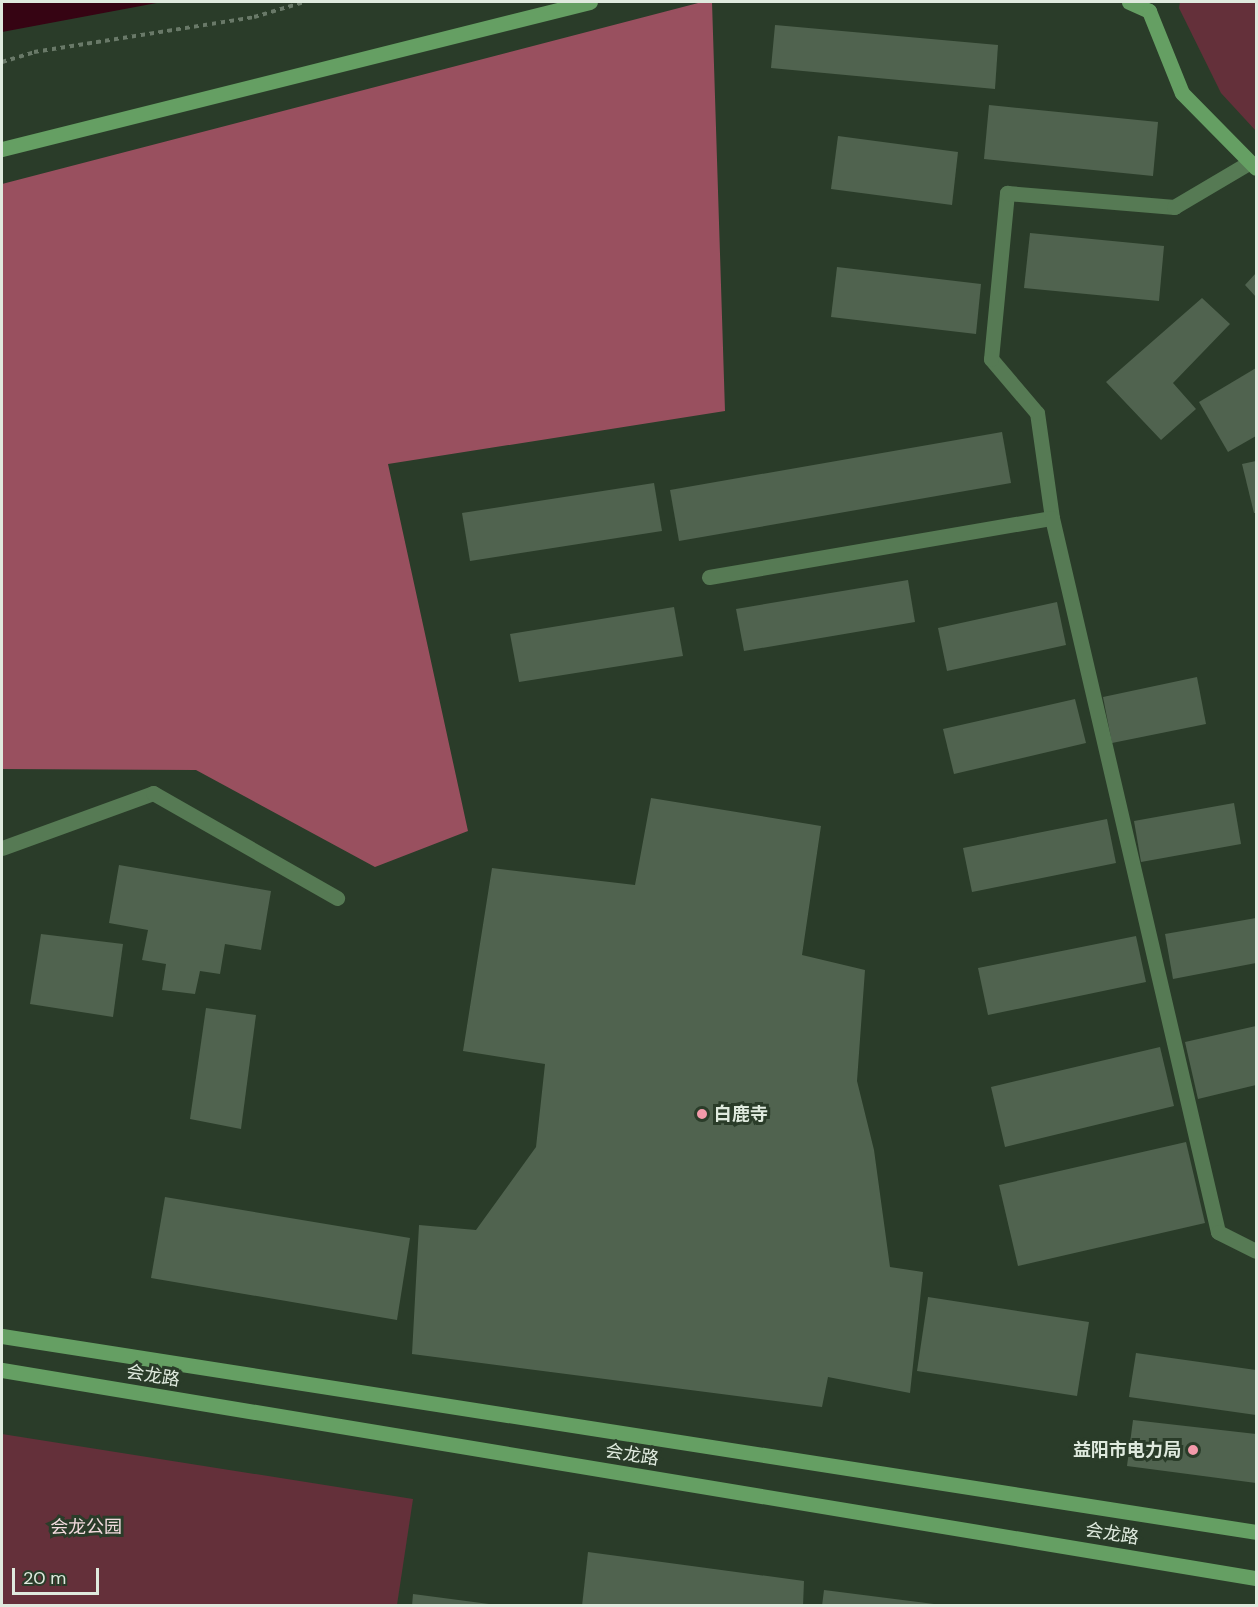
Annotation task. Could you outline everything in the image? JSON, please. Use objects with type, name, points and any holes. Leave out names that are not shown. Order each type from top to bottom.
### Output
[{"type":"street","points":[[2,149],[590,2]]},
{"type":"street","points":[[1129,2],[1149,11],[1182,93],[1253,165],[1174,207],[1007,193],[991,359],[1037,413],[1052,518],[1218,1232],[1257,1251]]},
{"type":"street","points":[[709,577],[1052,518]]},
{"type":"street","points":[[2,848],[153,793],[337,898]]},
{"type":"street","name":"会龙路","points":[[2,1336],[1257,1532]]},
{"type":"street","name":"会龙路","points":[[2,1371],[1257,1578]]},
{"type":"path","points":[[2,62],[34,52],[254,17],[303,2]]},
{"type":"green space","points":[[1180,2],[1256,2],[1256,131],[1221,93],[1179,8]]},
{"type":"green space","name":"会龙公园","points":[[2,1434],[413,1499],[397,1605],[2,1605]]},
{"type":"shaded area","points":[[2,2],[162,2],[2,32]]},
{"type":"shaded area","points":[[702,2],[712,2],[725,411],[388,464],[468,831],[375,867],[196,770],[2,769],[2,184]]},
{"type":"building","points":[[775,25],[998,45],[995,89],[771,68]]},
{"type":"building","points":[[989,105],[1158,122],[1153,176],[984,159]]},
{"type":"building","points":[[838,136],[958,152],[952,205],[831,189]]},
{"type":"building","points":[[1030,233],[1164,246],[1159,301],[1024,288]]},
{"type":"building","points":[[837,267],[981,284],[976,334],[831,317]]},
{"type":"building","points":[[1256,273],[1256,297],[1245,285]]},
{"type":"building","points":[[1202,298],[1230,324],[1173,383],[1196,409],[1161,440],[1106,382]]},
{"type":"building","points":[[1256,368],[1256,436],[1228,452],[1199,402]]},
{"type":"building","points":[[1002,432],[1011,483],[679,541],[670,490]]},
{"type":"building","points":[[1256,461],[1256,513],[1254,513],[1242,464]]},
{"type":"building","points":[[654,483],[662,531],[470,561],[462,513]]},
{"type":"building","points":[[908,580],[915,622],[744,651],[736,609]]},
{"type":"building","points":[[1057,602],[1066,645],[947,671],[938,628]]},
{"type":"building","points":[[674,607],[683,656],[519,682],[510,634]]},
{"type":"building","points":[[1197,677],[1206,724],[1112,743],[1103,697]]},
{"type":"building","points":[[1075,699],[1086,743],[954,774],[943,729]]},
{"type":"building","name":"白鹿寺","points":[[651,798],[821,826],[802,955],[865,970],[857,1081],[874,1150],[890,1267],[923,1272],[910,1393],[828,1377],[822,1407],[412,1354],[419,1225],[476,1230],[536,1147],[545,1064],[463,1051],[492,868],[635,885]]},
{"type":"building","points":[[1234,803],[1241,844],[1141,862],[1134,821]]},
{"type":"building","points":[[1107,819],[1116,863],[972,892],[963,848]]},
{"type":"building","points":[[119,865],[271,891],[261,950],[225,944],[220,974],[200,971],[195,994],[162,990],[166,964],[142,960],[148,930],[109,923]]},
{"type":"building","points":[[1256,918],[1256,963],[1173,979],[1165,934]]},
{"type":"building","points":[[41,934],[123,944],[113,1017],[30,1004]]},
{"type":"building","points":[[1136,936],[1146,982],[988,1015],[978,968]]},
{"type":"building","points":[[206,1008],[256,1015],[241,1129],[190,1119]]},
{"type":"building","points":[[1256,1026],[1256,1085],[1198,1099],[1185,1042]]},
{"type":"building","points":[[1160,1047],[1174,1106],[1005,1147],[991,1087]]},
{"type":"building","points":[[1186,1142],[1205,1223],[1018,1266],[999,1185]]},
{"type":"building","points":[[165,1197],[410,1238],[397,1320],[151,1278]]},
{"type":"building","points":[[928,1297],[1089,1322],[1077,1396],[917,1371]]},
{"type":"building","name":"益阳市电力局","points":[[1136,1353],[1256,1370],[1256,1415],[1129,1397]]},
{"type":"building","name":"益阳市电力局","points":[[1133,1420],[1256,1434],[1256,1483],[1127,1466]]},
{"type":"building","points":[[588,1552],[804,1581],[803,1606],[582,1606]]},
{"type":"building","points":[[824,1590],[934,1604],[934,1606],[822,1606]]},
{"type":"building","points":[[413,1594],[489,1604],[489,1606],[412,1606]]},
{"type":"place","name":"白鹿寺","points":[[702,1114]]},
{"type":"place","name":"益阳市电力局","points":[[1193,1450]]}]
